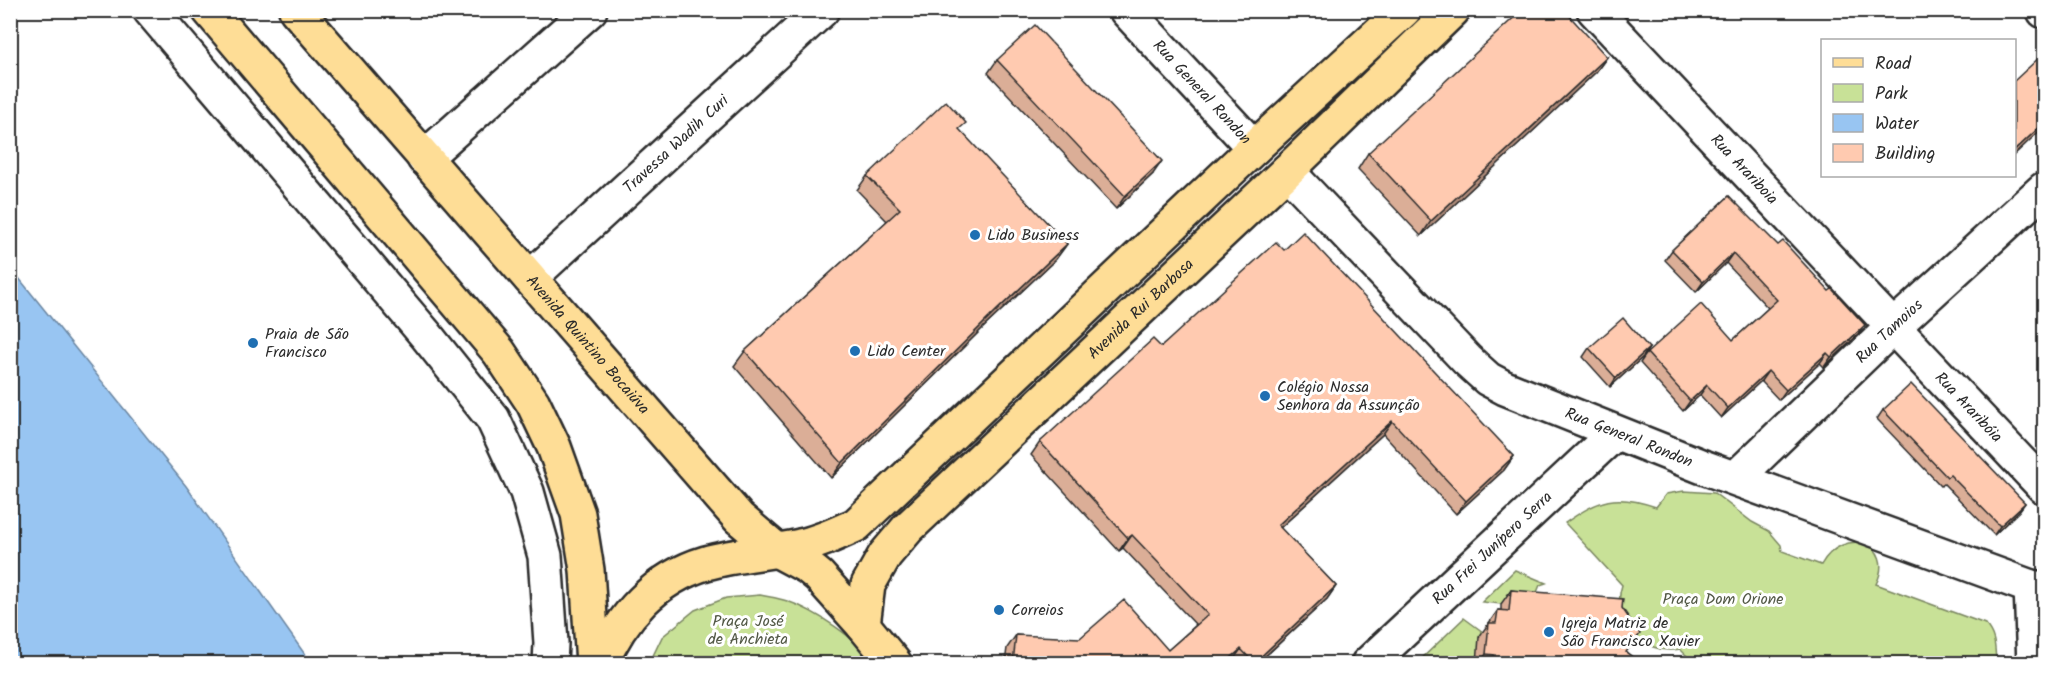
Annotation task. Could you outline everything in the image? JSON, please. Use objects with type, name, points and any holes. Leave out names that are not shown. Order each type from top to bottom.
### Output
[{"type":"main road","points":[[209,10],[500,352],[532,403],[554,447],[578,514],[587,570],[593,663]]},
{"type":"main road","name":"Avenida Quintino Bocaiúva","points":[[296,10],[739,518],[778,551],[808,567],[819,576],[895,663]]},
{"type":"main road","points":[[601,663],[608,646],[631,612],[651,592],[678,573],[718,561],[804,545],[856,525],[1254,148],[1404,10]]},
{"type":"main road","name":"Avenida Rui Barbosa","points":[[863,625],[868,585],[885,555],[908,528],[1287,171],[1453,10]]},
{"type":"street","points":[[150,10],[426,335],[493,419],[527,492],[545,556],[551,643],[550,663]]},
{"type":"street","points":[[424,158],[590,10]]},
{"type":"street","name":"Travessa Wadih Curi","points":[[530,278],[822,10]]},
{"type":"street","name":"Rua General Rondon","points":[[1126,10],[1254,148]]},
{"type":"street","name":"Rua Arariboia","points":[[1594,10],[1893,327]]},
{"type":"street","name":"Rua General Rondon","points":[[1287,171],[1467,360],[1488,379],[1614,433],[2038,588]]},
{"type":"street","name":"Rua Tamoios","points":[[1736,478],[1893,327],[2044,189]]},
{"type":"street","name":"Rua Araribóia","points":[[1893,327],[2044,488]]},
{"type":"street","name":"Rua Frei Junípero Serra","points":[[1368,663],[1614,433]]},
{"type":"street","points":[[2034,663],[2038,588]]},
{"type":"green space","name":"Praça Dom Orione","points":[[1684,491],[1714,493],[1752,522],[1769,531],[1781,545],[1782,551],[1821,565],[1842,545],[1854,542],[1865,544],[1874,549],[1879,558],[1881,569],[1876,584],[1985,624],[1993,638],[1996,663],[1694,663],[1680,649],[1667,650],[1643,641],[1633,633],[1621,611],[1622,585],[1565,523],[1588,508],[1608,501],[1629,500],[1656,507],[1666,494]]},
{"type":"green space","points":[[1515,570],[1546,583],[1540,585],[1535,597],[1501,604],[1482,602]]},
{"type":"green space","name":"Praça José de Anchieta","points":[[760,595],[798,605],[822,618],[847,635],[873,663],[649,664],[662,637],[695,610],[726,598]]},
{"type":"green space","points":[[1464,618],[1483,632],[1477,663],[1416,664]]},
{"type":"water","points":[[10,267],[186,486],[311,663],[11,663]]},
{"type":"building","points":[[1522,10],[1564,10],[1607,57],[1431,221],[1368,153]]},
{"type":"building","points":[[1035,25],[1162,161],[1125,196],[997,60]]},
{"type":"building","points":[[2041,56],[2044,59],[2044,123],[2016,149],[2016,79]]},
{"type":"building","points":[[946,101],[966,123],[959,129],[1067,244],[842,463],[745,351],[900,209],[867,176]]},
{"type":"building","points":[[1729,196],[1778,245],[1783,241],[1829,291],[1832,289],[1865,325],[1831,357],[1827,353],[1786,390],[1768,371],[1728,408],[1707,385],[1690,401],[1647,353],[1701,304],[1733,340],[1777,300],[1733,253],[1703,282],[1672,250]]},
{"type":"building","name":"Colégio Nossa Senhora da Assunção","points":[[1303,232],[1514,456],[1466,501],[1392,421],[1278,525],[1336,586],[1254,663],[1241,649],[1225,663],[1013,663],[1016,635],[1080,638],[1124,600],[1168,650],[1208,615],[1132,535],[1128,538],[1040,442],[1153,339],[1161,347],[1276,242],[1284,250]]},
{"type":"building","points":[[1623,318],[1649,348],[1616,378],[1589,348]]},
{"type":"building","points":[[1911,384],[2025,503],[2000,526],[1950,475],[1947,477],[1883,410]]},
{"type":"building","name":"Igreja Matriz de São Francisco Xavier","points":[[1511,590],[1623,599],[1622,608],[1640,634],[1626,652],[1640,663],[1494,663],[1495,655],[1486,654],[1489,623],[1496,623],[1498,610],[1509,611]]},
{"type":"place","name":"Lido Business","points":[[975,235]]},
{"type":"place","name":"Praia de São Francisco","points":[[253,343]]},
{"type":"place","name":"Lido Center","points":[[855,351]]},
{"type":"place","name":"Colégio Nossa Senhora da Assunção","points":[[1265,396]]},
{"type":"place","name":"Correios","points":[[999,610]]},
{"type":"place","name":"Igreja Matriz de São Francisco Xavier","points":[[1549,632]]}]
